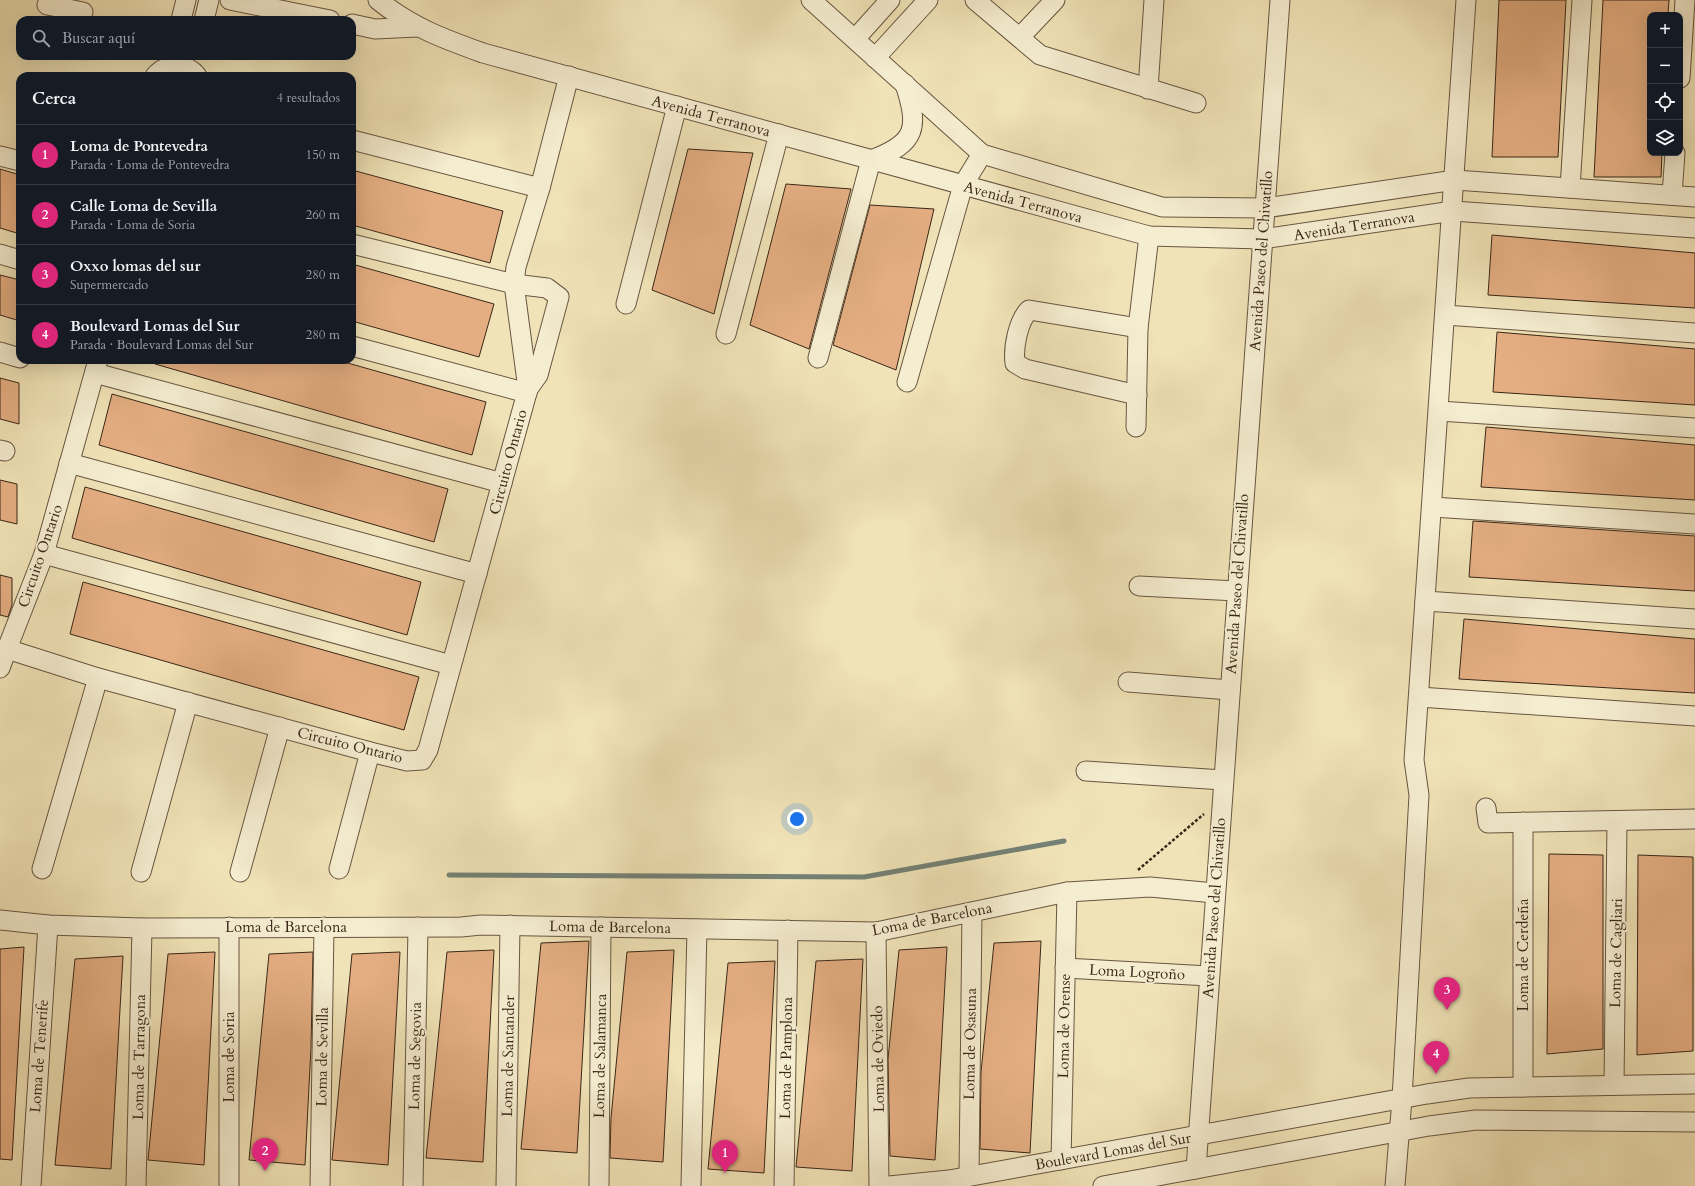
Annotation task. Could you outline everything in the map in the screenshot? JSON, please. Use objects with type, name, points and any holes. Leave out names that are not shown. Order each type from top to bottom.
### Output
[{"type":"street","points":[[182,16],[186,0]]},
{"type":"street","points":[[205,16],[209,0]]},
{"type":"street","points":[[230,0],[310,16]]},
{"type":"street","name":"Avenida Terranova","points":[[378,0],[394,13],[417,27],[445,40],[483,53],[1149,236],[1262,240],[1453,211],[1695,228]]},
{"type":"street","name":"Avenida Terranova","points":[[811,0],[982,154],[1162,207],[1265,208],[1455,180],[1695,197]]},
{"type":"street","points":[[855,39],[890,0]]},
{"type":"street","points":[[875,58],[928,0]]},
{"type":"street","points":[[975,0],[1040,54],[1196,103]]},
{"type":"street","points":[[1020,37],[1055,0]]},
{"type":"street","points":[[1148,88],[1154,0]]},
{"type":"street","name":"Avenida Paseo del Chivatillo","points":[[1196,1169],[1280,0]]},
{"type":"street","points":[[1395,1186],[1402,1099],[1418,795],[1414,760],[1446,316],[1466,0]]},
{"type":"street","points":[[1570,188],[1582,0]]},
{"type":"street","points":[[1682,48],[1685,0]]},
{"type":"street","points":[[46,5],[83,11]]},
{"type":"street","points":[[356,25],[375,29],[417,27]]},
{"type":"street","points":[[166,66],[194,67]]},
{"type":"street","name":"Circuito Ontario","points":[[96,367],[44,554],[7,649],[98,678],[370,752],[407,761],[422,760],[428,750],[527,391],[514,284],[516,267],[540,188],[569,76]]},
{"type":"street","points":[[818,358],[872,160],[889,153],[901,145],[910,134],[913,122],[912,106],[905,84]]},
{"type":"street","points":[[626,304],[677,106]]},
{"type":"street","points":[[726,334],[778,134]]},
{"type":"street","points":[[356,141],[540,188]]},
{"type":"street","points":[[907,382],[963,185],[982,154]]},
{"type":"street","points":[[0,156],[16,160]]},
{"type":"street","points":[[1672,195],[1675,156]]},
{"type":"street","points":[[1136,427],[1138,328],[1149,236]]},
{"type":"street","points":[[356,245],[514,284],[547,288],[559,297],[538,375],[527,391],[356,347]]},
{"type":"street","points":[[0,254],[16,259]]},
{"type":"street","points":[[1137,395],[1025,369],[1015,364],[1014,352],[1023,316],[1029,310],[1138,328]]},
{"type":"street","points":[[1446,316],[1695,333]]},
{"type":"street","points":[[0,352],[16,357]]},
{"type":"street","points":[[96,367],[502,483]]},
{"type":"street","points":[[1439,411],[1695,428]]},
{"type":"street","points":[[69,463],[476,574]]},
{"type":"street","points":[[1432,507],[1695,524]]},
{"type":"street","points":[[44,554],[451,665]]},
{"type":"street","points":[[1139,586],[1237,591]]},
{"type":"street","points":[[1425,602],[1695,619]]},
{"type":"street","points":[[0,668],[7,649]]},
{"type":"street","points":[[42,869],[98,678]]},
{"type":"street","points":[[1128,682],[1230,690]]},
{"type":"street","points":[[1418,697],[1695,716]]},
{"type":"street","points":[[140,872],[188,702]]},
{"type":"street","points":[[240,872],[280,727]]},
{"type":"street","points":[[339,869],[370,752]]},
{"type":"street","points":[[1086,771],[1223,789]]},
{"type":"street","points":[[1486,808],[1488,823],[1695,819]]},
{"type":"street","name":"Loma de Cagliari","points":[[1614,1085],[1617,821]]},
{"type":"street","name":"Loma de Cerdeña","points":[[1523,822],[1523,1087]]},
{"type":"street","name":"Loma de Barcelona","points":[[0,920],[48,925],[142,928],[418,927],[510,925],[876,932],[1067,892],[1150,887],[1215,893]]},
{"type":"street","name":"Loma de Orense","points":[[1061,1160],[1067,892]]},
{"type":"street","name":"Loma de Osasuna","points":[[969,1176],[972,912]]},
{"type":"street","name":"Loma de Tenerife","points":[[31,1186],[48,925]]},
{"type":"street","name":"Loma de Santander","points":[[506,1186],[510,925]]},
{"type":"street","name":"Loma de Soria","points":[[229,927],[229,1186]]},
{"type":"street","name":"Loma de Sevilla","points":[[320,1186],[324,927]]},
{"type":"street","name":"Loma de Segovia","points":[[413,1186],[418,927]]},
{"type":"street","name":"Loma de Salamanca","points":[[599,1186],[602,927]]},
{"type":"street","name":"Loma de Tarragona","points":[[136,1186],[142,928]]},
{"type":"street","points":[[691,1186],[697,929]]},
{"type":"street","name":"Loma de Pamplona","points":[[784,1186],[788,930]]},
{"type":"street","name":"Loma de Oviedo","points":[[876,932],[879,1186]]},
{"type":"street","name":"Loma Logroño","points":[[1065,968],[1209,976]]},
{"type":"street","name":"Boulevard Lomas del Sur","points":[[889,1186],[969,1176],[1469,1088],[1695,1084]]},
{"type":"street","points":[[1103,1186],[1400,1131],[1476,1120],[1695,1122]]},
{"type":"path","points":[[1116,889],[1223,789]]},
{"type":"building","points":[[1499,0],[1566,0],[1558,157],[1492,157]]},
{"type":"building","points":[[1603,0],[1669,0],[1668,12],[1647,12],[1647,156],[1662,156],[1661,177],[1594,177]]},
{"type":"building","points":[[688,149],[753,153],[714,314],[652,290]]},
{"type":"building","points":[[0,169],[16,174],[16,233],[0,228]]},
{"type":"building","points":[[356,171],[503,211],[490,263],[356,226]]},
{"type":"building","points":[[786,184],[851,189],[809,349],[750,325]]},
{"type":"building","points":[[870,205],[934,209],[896,370],[833,345]]},
{"type":"building","points":[[1492,235],[1695,253],[1695,308],[1488,295]]},
{"type":"building","points":[[356,265],[494,304],[479,357],[356,322]]},
{"type":"building","points":[[0,275],[16,279],[16,320],[0,315]]},
{"type":"building","points":[[1497,332],[1695,349],[1695,405],[1493,392]]},
{"type":"building","points":[[155,364],[351,364],[486,402],[472,455]]},
{"type":"building","points":[[0,378],[19,383],[19,424],[0,419]]},
{"type":"building","points":[[112,394],[448,489],[434,542],[99,445]]},
{"type":"building","points":[[1486,427],[1695,445],[1695,500],[1481,487]]},
{"type":"building","points":[[0,480],[17,484],[17,524],[0,520]]},
{"type":"building","points":[[85,487],[421,582],[407,635],[72,538]]},
{"type":"building","points":[[1473,521],[1695,536],[1695,591],[1469,577]]},
{"type":"building","points":[[0,575],[12,578],[12,605],[8,617],[0,615]]},
{"type":"building","points":[[83,582],[419,677],[404,730],[70,634]]},
{"type":"building","points":[[1464,619],[1695,639],[1695,693],[1459,679]]},
{"type":"building","points":[[1549,854],[1603,855],[1603,1049],[1547,1054]]},
{"type":"building","points":[[1638,855],[1693,857],[1693,1051],[1637,1055]]},
{"type":"building","points":[[589,941],[577,1153],[521,1149],[541,943]]},
{"type":"building","points":[[1041,941],[1030,1153],[980,1149],[981,1072],[994,943]]},
{"type":"building","points":[[24,947],[12,1160],[0,1159],[0,949]]},
{"type":"building","points":[[947,947],[935,1160],[890,1156],[888,1059],[899,950]]},
{"type":"building","points":[[494,950],[483,1162],[426,1158],[447,952]]},
{"type":"building","points":[[674,950],[663,1162],[610,1158],[611,1118],[627,952]]},
{"type":"building","points":[[215,952],[204,1165],[148,1160],[168,954]]},
{"type":"building","points":[[313,952],[311,1047],[305,1165],[249,1160],[269,954]]},
{"type":"building","points":[[400,952],[388,1165],[332,1160],[352,954]]},
{"type":"building","points":[[123,956],[111,1169],[55,1165],[75,959]]},
{"type":"building","points":[[863,959],[852,1171],[796,1167],[816,961]]},
{"type":"building","points":[[775,961],[764,1173],[708,1169],[728,963]]},
{"type":"waterway","points":[[449,875],[864,877],[1064,841]]},
{"type":"place","name":"Oxxo lomas del sur","points":[[1447,1010]]},
{"type":"place","name":"Boulevard Lomas del Sur","points":[[1436,1074]]},
{"type":"place","name":"Calle Loma de Sevilla","points":[[265,1171]]},
{"type":"place","name":"Loma de Pontevedra","points":[[725,1173]]}]
